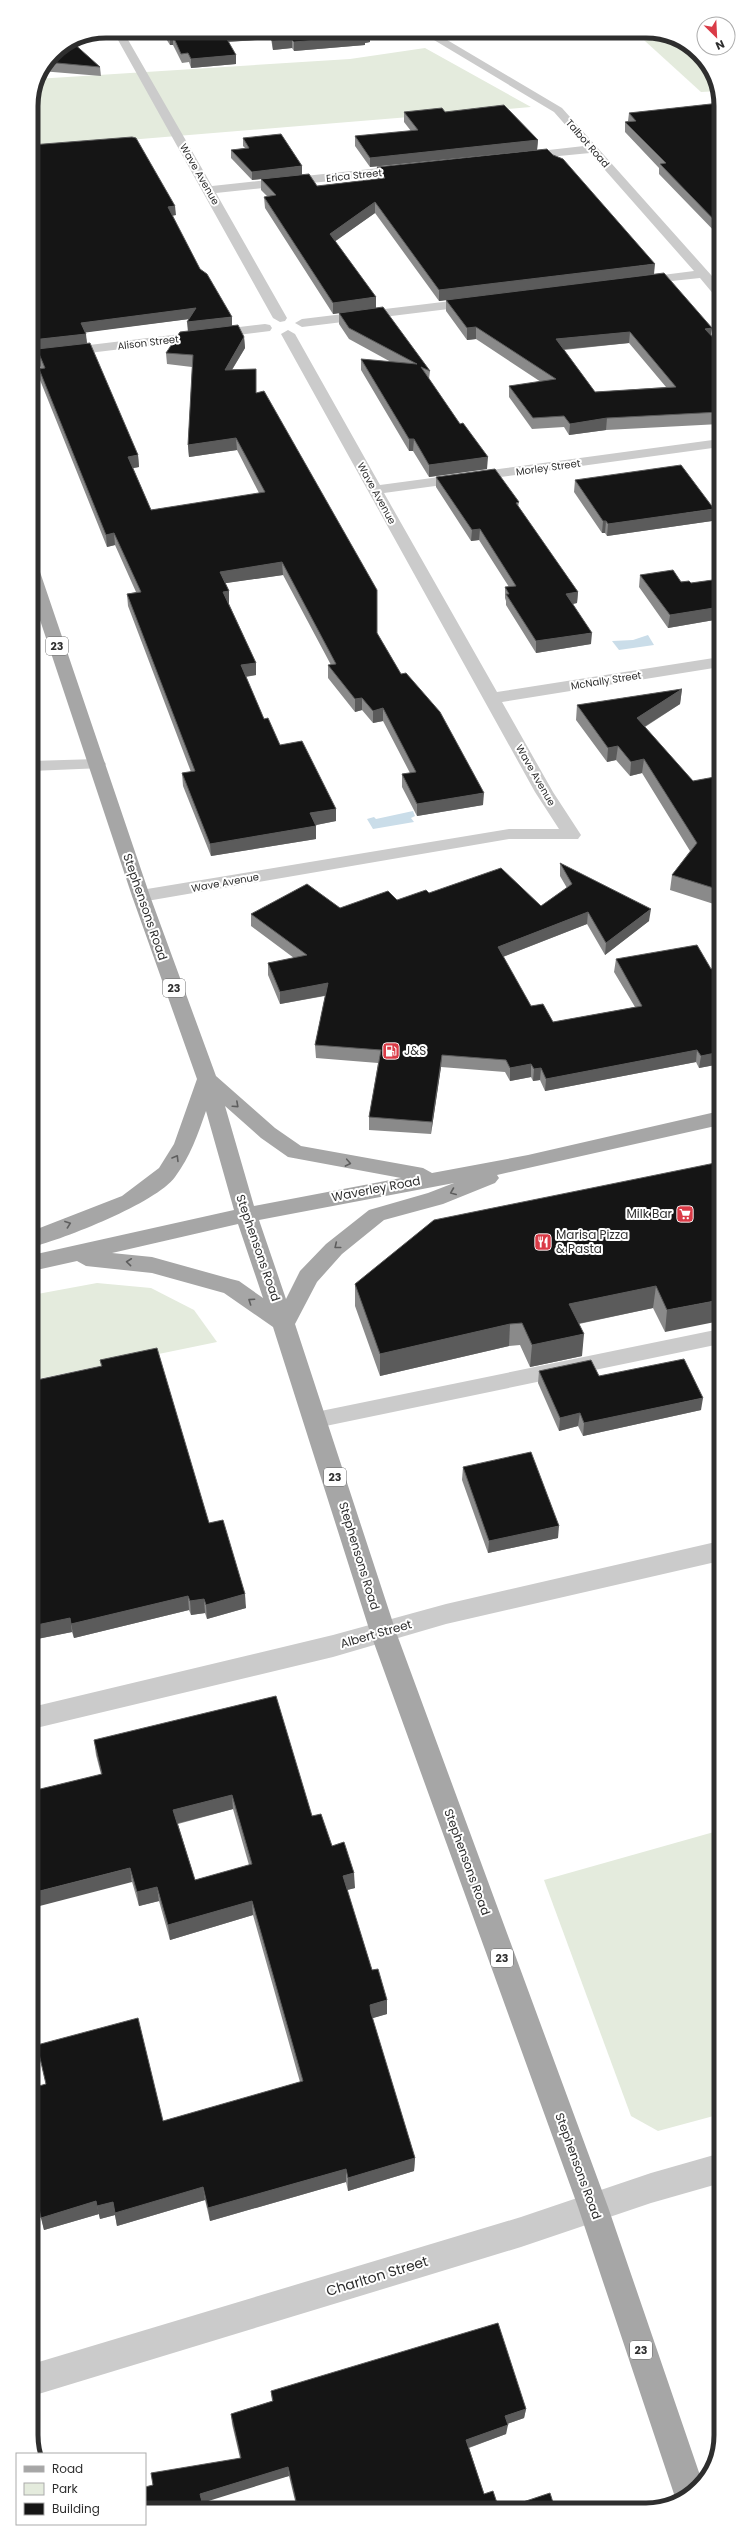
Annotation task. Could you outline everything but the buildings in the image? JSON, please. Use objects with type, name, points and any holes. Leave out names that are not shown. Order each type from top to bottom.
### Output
[{"type":"main road","name":"Stephensons Road","points":[[38,590],[141,896],[207,1079],[246,1215],[316,1420],[383,1632],[593,2207],[688,2488]]},
{"type":"main road","points":[[38,1237],[130,1201],[167,1173],[184,1144],[207,1079],[268,1133],[295,1152],[436,1177]]},
{"type":"main road","name":"Waverley Road","points":[[38,1262],[246,1215],[436,1177],[528,1162],[714,1119]]},
{"type":"main road","points":[[68,1256],[152,1265],[231,1287],[284,1323],[308,1277],[334,1249],[377,1215],[435,1199],[528,1162]]},
{"type":"street","name":"Wave Avenue","points":[[122,38],[210,190],[280,318]]},
{"type":"street","name":"Talbot Road","points":[[436,38],[558,110],[711,279]]},
{"type":"street","points":[[512,158],[593,149]]},
{"type":"street","name":"Erica Street","points":[[210,190],[417,168]]},
{"type":"street","points":[[628,283],[711,279]]},
{"type":"street","points":[[302,323],[302,329],[288,334],[275,334],[265,328],[267,322],[280,318],[293,319],[302,323],[487,301]]},
{"type":"street","name":"Alison Street","points":[[38,355],[265,328]]},
{"type":"street","name":"Wave Avenue","points":[[141,896],[509,834],[572,835],[544,792],[493,698],[288,334]]},
{"type":"street","name":"Morley Street","points":[[376,490],[714,444]]},
{"type":"street","name":"McNally Street","points":[[493,698],[714,663]]},
{"type":"street","points":[[38,766],[97,764]]},
{"type":"street","name":"Albert Street","points":[[38,1717],[383,1632],[446,1614],[714,1552]]},
{"type":"street","name":"Charlton Street","points":[[38,2378],[521,2232],[593,2207],[714,2170]]},
{"type":"lane","points":[[316,1420],[714,1337]]},
{"type":"green space","points":[[642,38],[664,40],[680,47],[691,55],[705,72],[713,91],[701,92]]},
{"type":"green space","points":[[425,48],[531,107],[38,147],[39,92],[44,79],[350,59]]},
{"type":"green space","points":[[97,1283],[151,1288],[194,1310],[217,1342],[38,1379],[38,1294]]},
{"type":"green space","points":[[714,1832],[714,2116],[658,2131],[631,2116],[544,1880]]},
{"type":"water","points":[[648,635],[654,645],[619,650],[612,641],[633,640]]},
{"type":"water","points":[[413,811],[415,816],[411,818],[414,822],[373,829],[367,819],[374,817],[376,819]]},
{"type":"place","name":"J&S","points":[[391,1051]]},
{"type":"place","name":"Milk Bar","points":[[685,1214]]},
{"type":"place","name":"Marisa Pizza & Pasta","points":[[543,1242]]}]
